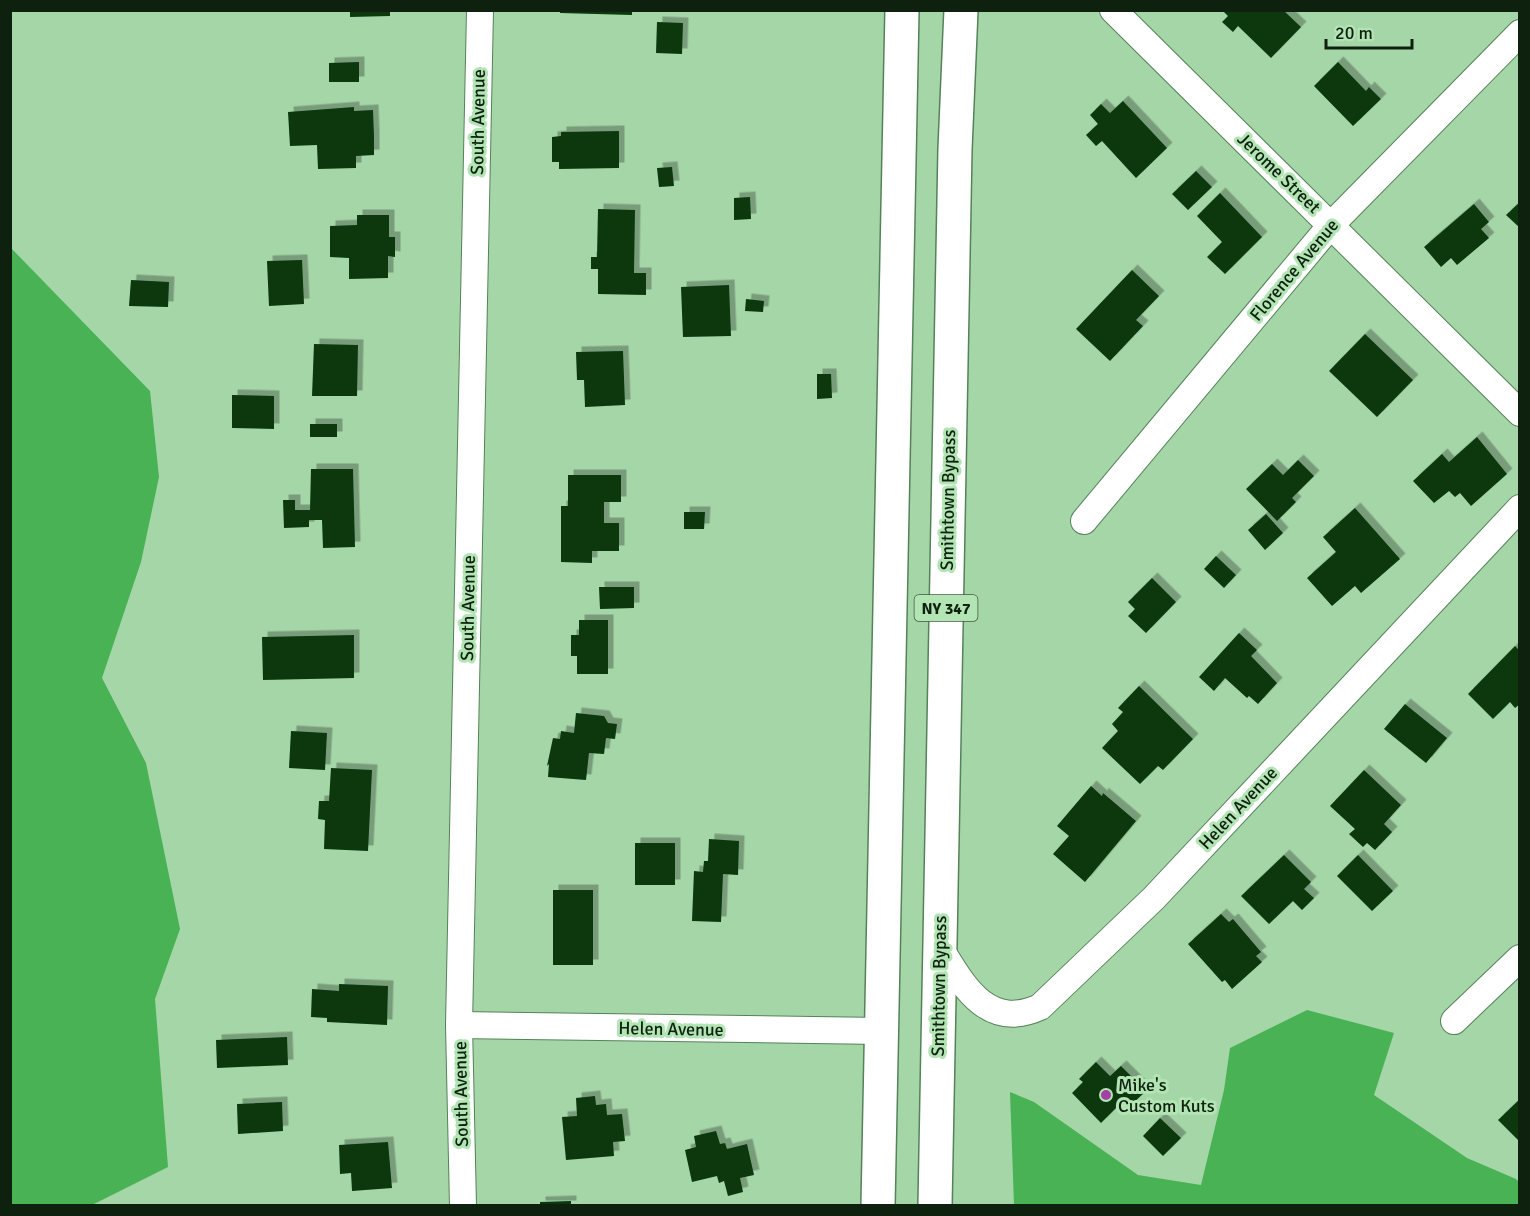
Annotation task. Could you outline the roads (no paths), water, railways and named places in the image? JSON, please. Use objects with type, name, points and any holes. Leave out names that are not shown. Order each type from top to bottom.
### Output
[{"type":"highway","name":"NY 347","points":[[878,1206],[902,10]]},
{"type":"highway","name":"Smithtown Bypass","points":[[935,1206],[955,160],[961,10]]},
{"type":"street","name":"South Avenue","points":[[463,1206],[459,1025],[480,10]]},
{"type":"street","name":"Jerome Street","points":[[1113,10],[1520,413]]},
{"type":"street","name":"Florence Avenue","points":[[1084,520],[1331,225],[1520,33]]},
{"type":"street","name":"Helen Avenue","points":[[940,948],[962,983],[980,1003],[1006,1012],[1018,1013],[1040,1007],[1154,898],[1520,508]]},
{"type":"street","points":[[1454,1021],[1520,958]]},
{"type":"street","name":"Helen Avenue","points":[[459,1025],[882,1031]]},
{"type":"place","name":"Mike's Custom Kuts","points":[[1106,1095]]}]
